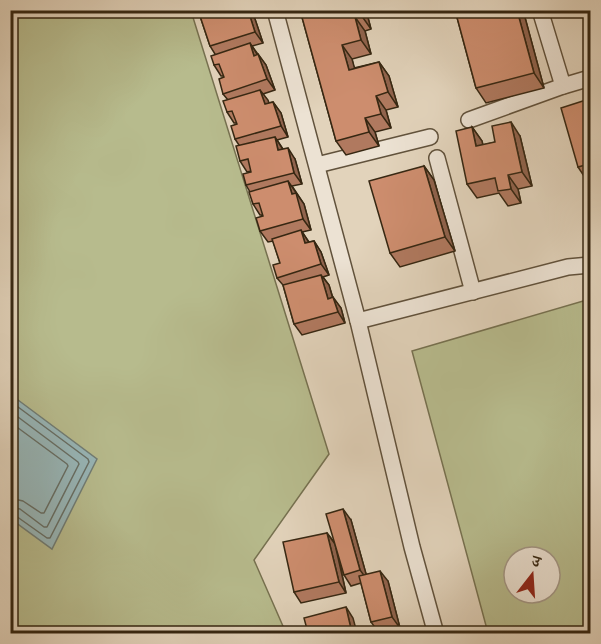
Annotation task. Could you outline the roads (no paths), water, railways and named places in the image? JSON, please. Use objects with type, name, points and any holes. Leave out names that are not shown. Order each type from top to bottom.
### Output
[{"type":"street","points":[[275,10],[358,321],[412,548],[436,633]]},
{"type":"street","points":[[540,10],[563,86]]},
{"type":"street","points":[[469,120],[591,78]]},
{"type":"street","points":[[317,165],[430,137]]},
{"type":"street","points":[[437,158],[473,292]]},
{"type":"street","points":[[358,321],[568,267],[591,265]]},
{"type":"water","points":[[10,394],[97,459],[52,549],[11,519]]}]
